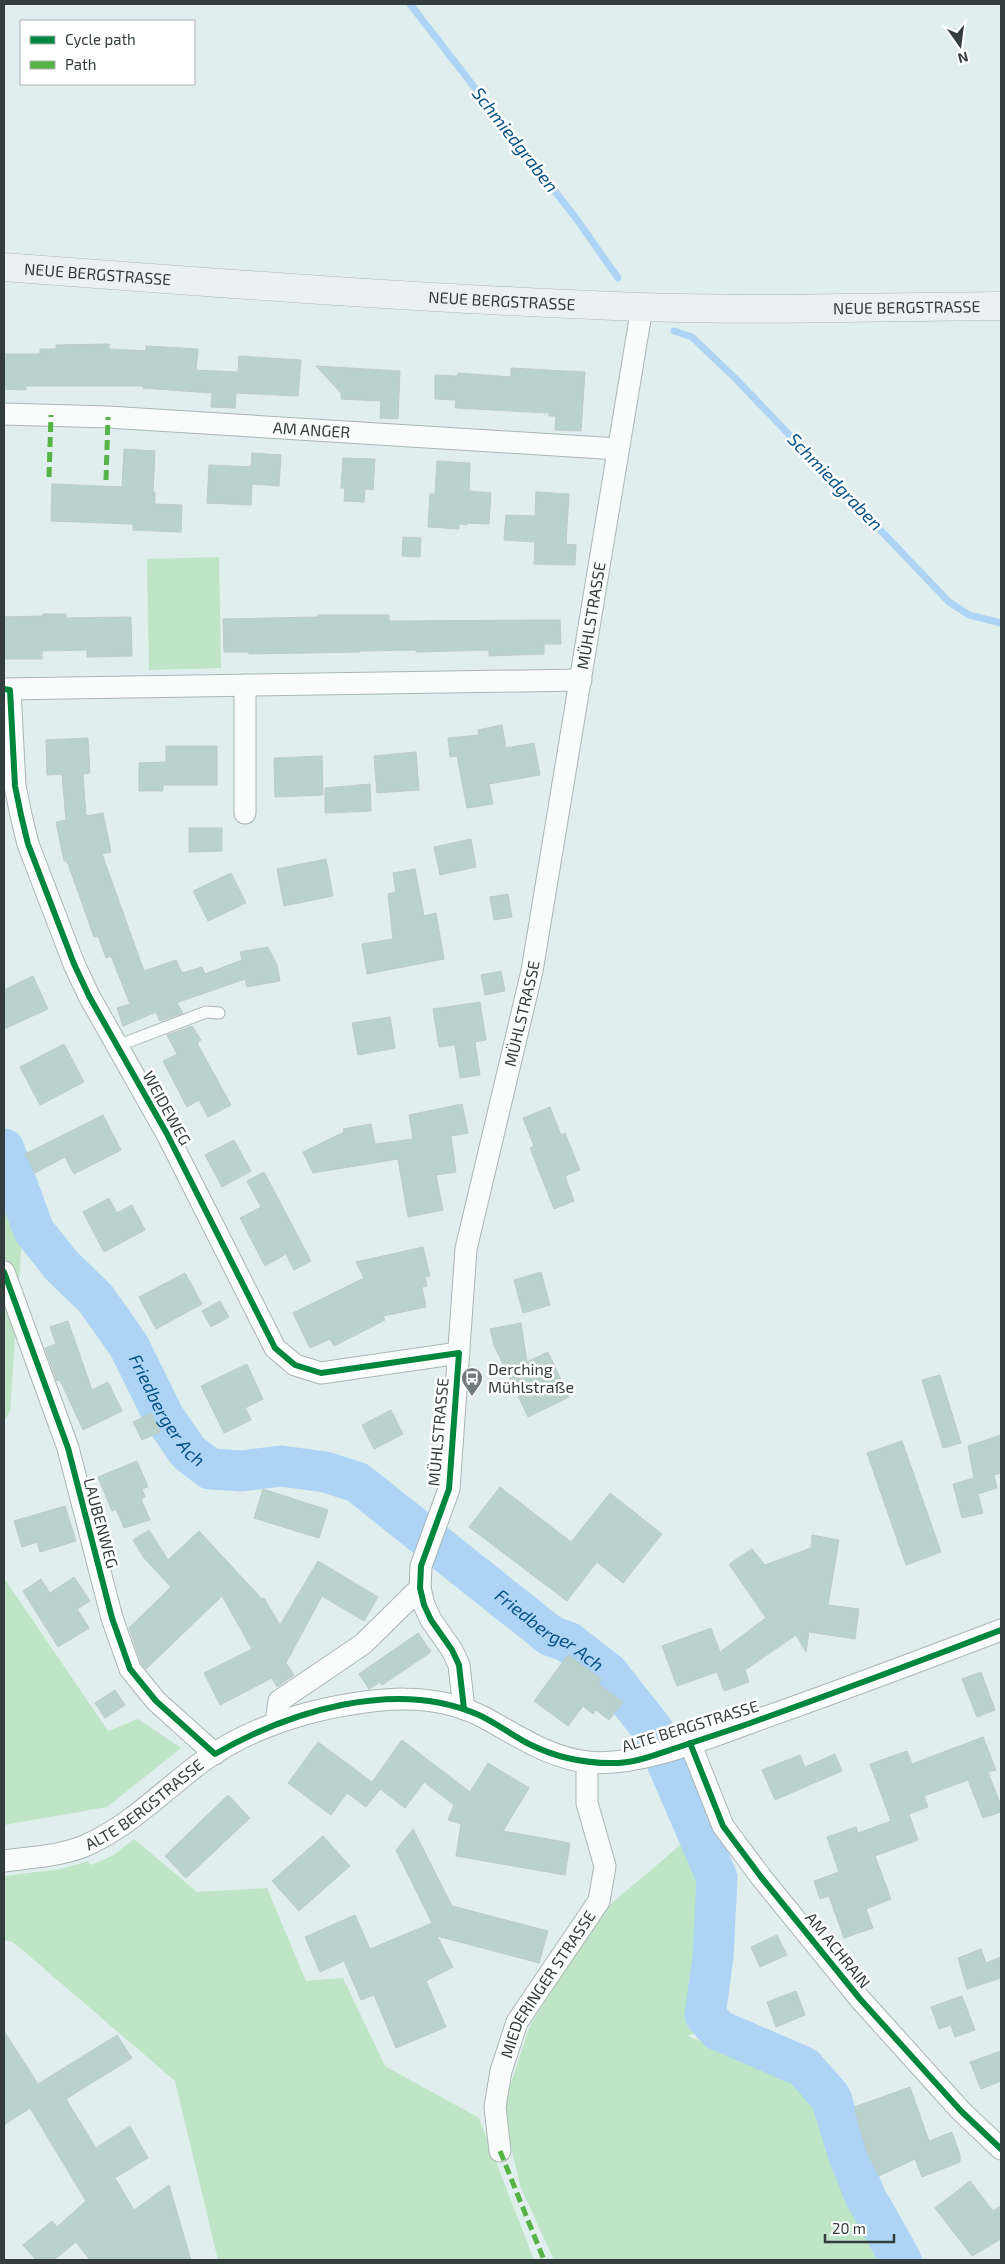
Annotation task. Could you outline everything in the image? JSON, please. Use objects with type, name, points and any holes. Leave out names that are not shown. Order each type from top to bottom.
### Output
[{"type":"main road","name":"NEUE BERGSTRASSE","points":[[4,267],[414,297],[642,307],[1001,306]]},
{"type":"street","name":"MÜHLSTRASSE","points":[[464,1709],[458,1666],[452,1650],[431,1620],[424,1605],[420,1588],[421,1566],[449,1488],[466,1249],[532,971],[642,307]]},
{"type":"street","name":"AM ANGER","points":[[4,414],[108,417],[618,449]]},
{"type":"street","points":[[7,689],[581,680]]},
{"type":"street","points":[[245,685],[245,814]]},
{"type":"street","name":"WEIDEWEG","points":[[7,689],[15,786],[28,844],[74,964],[117,1046],[167,1134],[275,1348],[295,1365],[321,1373],[458,1353]]},
{"type":"street","name":"LAUBENWEG","points":[[4,1272],[68,1448],[112,1618],[130,1669],[156,1700],[215,1754]]},
{"type":"street","points":[[276,1723],[279,1701],[363,1644],[420,1588]]},
{"type":"street","name":"ALTE BERGSTRASSE","points":[[4,1861],[56,1854],[91,1844],[140,1814],[215,1754],[276,1723],[323,1710],[371,1701],[409,1698],[437,1702],[482,1716],[530,1744],[557,1756],[587,1762],[621,1763],[651,1756],[684,1745],[927,1659],[1001,1630]]},
{"type":"street","name":"AM ACHRAIN","points":[[684,1745],[723,1826],[761,1877],[860,1999],[961,2111],[1001,2149]]},
{"type":"street","name":"MIEDERINGER STRASSE","points":[[500,2151],[495,2107],[501,2071],[517,2022],[599,1901],[605,1866],[588,1802],[587,1762]]},
{"type":"lane","points":[[117,1046],[206,1012],[219,1013]]},
{"type":"green space","points":[[219,557],[221,668],[149,670],[147,559]]},
{"type":"green space","points":[[4,1157],[24,1208],[10,1411],[4,1422]]},
{"type":"green space","points":[[4,1578],[108,1731],[138,1719],[181,1748],[107,1807],[4,1825]]},
{"type":"green space","points":[[706,1823],[727,1880],[724,1948],[717,1999],[728,2020],[688,2036],[715,2047],[802,2075],[830,2111],[857,2191],[896,2260],[554,2260],[521,2188],[502,2111],[530,2025],[605,1909]]},
{"type":"green space","points":[[134,1839],[197,1892],[267,1888],[306,1981],[343,1978],[385,2066],[479,2118],[534,2260],[218,2260],[175,2081],[13,1942],[4,1940],[4,1876],[61,1869],[88,1861],[91,1865],[112,1856]]},
{"type":"building","points":[[109,344],[109,349],[146,351],[146,346],[198,349],[196,370],[238,372],[239,356],[301,360],[298,396],[236,393],[235,408],[211,407],[212,393],[143,388],[143,386],[26,386],[26,390],[4,389],[4,354],[40,354],[40,349],[56,349],[56,345]]},
{"type":"building","points":[[316,366],[400,371],[398,419],[380,418],[381,401],[341,399],[341,393]]},
{"type":"building","points":[[511,368],[585,372],[581,431],[555,430],[556,416],[549,416],[549,413],[455,408],[456,400],[435,399],[435,375],[457,376],[458,373],[511,377]]},
{"type":"building","points":[[124,449],[155,451],[153,492],[155,492],[155,504],[182,505],[181,532],[133,530],[133,524],[51,521],[52,484],[122,487]]},
{"type":"building","points":[[252,453],[281,455],[279,486],[252,484],[251,505],[207,503],[209,465],[251,467]]},
{"type":"building","points":[[343,458],[375,459],[373,490],[365,489],[364,502],[344,501],[345,488],[341,488]]},
{"type":"building","points":[[437,461],[470,463],[469,491],[491,493],[489,524],[459,524],[459,529],[428,527],[430,494],[435,494]]},
{"type":"building","points":[[536,492],[569,494],[566,544],[576,545],[575,565],[534,564],[535,542],[504,540],[506,515],[535,516]]},
{"type":"building","points":[[403,537],[421,538],[420,557],[402,556]]},
{"type":"building","points":[[43,614],[66,614],[66,618],[131,617],[132,656],[87,657],[87,650],[42,651],[42,659],[4,659],[4,617],[43,616]]},
{"type":"building","points":[[318,615],[389,615],[389,621],[560,620],[561,644],[544,644],[544,654],[489,656],[489,650],[249,654],[249,652],[224,652],[223,619],[318,617]]},
{"type":"building","points":[[502,725],[506,748],[534,743],[540,775],[489,784],[493,804],[467,808],[457,756],[450,757],[448,738],[479,735],[478,730]]},
{"type":"building","points":[[88,738],[90,773],[83,774],[86,816],[103,813],[111,852],[102,854],[144,971],[176,960],[182,973],[202,967],[205,974],[242,960],[240,952],[268,947],[277,965],[280,981],[247,987],[245,979],[177,1003],[183,1013],[160,1021],[156,1012],[123,1026],[117,1008],[130,1004],[111,956],[106,958],[98,936],[94,937],[67,861],[64,861],[56,822],[66,820],[62,774],[47,775],[46,740]]},
{"type":"building","points":[[166,746],[217,746],[217,785],[163,785],[163,791],[139,791],[139,763],[166,762]]},
{"type":"building","points":[[416,752],[419,790],[377,793],[374,756]]},
{"type":"building","points":[[322,756],[323,795],[275,797],[274,758]]},
{"type":"building","points":[[370,784],[371,811],[325,813],[325,788]]},
{"type":"building","points":[[189,828],[222,828],[222,851],[189,852]]},
{"type":"building","points":[[471,839],[476,867],[440,875],[434,847]]},
{"type":"building","points":[[326,859],[333,896],[284,906],[277,869]]},
{"type":"building","points":[[415,869],[424,916],[436,913],[444,959],[367,974],[362,944],[393,939],[388,894],[396,892],[393,873]]},
{"type":"building","points":[[231,873],[246,903],[208,921],[193,891]]},
{"type":"building","points":[[508,894],[512,917],[494,920],[490,897]]},
{"type":"building","points":[[501,971],[505,991],[485,995],[481,975]]},
{"type":"building","points":[[33,976],[48,1009],[4,1029],[4,990]]},
{"type":"building","points":[[480,1002],[486,1040],[475,1042],[480,1075],[460,1078],[455,1045],[439,1047],[433,1009]]},
{"type":"building","points":[[390,1017],[395,1048],[358,1055],[352,1023]]},
{"type":"building","points":[[192,1026],[201,1040],[197,1043],[231,1105],[208,1117],[199,1100],[187,1107],[163,1061],[177,1054],[167,1035]]},
{"type":"building","points":[[64,1044],[84,1082],[40,1105],[20,1067]]},
{"type":"building","points":[[462,1104],[468,1133],[451,1136],[456,1172],[436,1175],[443,1210],[408,1217],[398,1159],[313,1173],[303,1152],[344,1132],[343,1129],[371,1124],[375,1144],[413,1139],[409,1115]]},
{"type":"building","points":[[550,1107],[561,1135],[565,1133],[580,1170],[565,1176],[574,1201],[554,1209],[530,1148],[534,1146],[523,1118]]},
{"type":"building","points":[[103,1115],[121,1150],[74,1174],[65,1157],[35,1173],[25,1154]]},
{"type":"building","points":[[234,1140],[251,1171],[222,1187],[205,1155]]},
{"type":"building","points":[[264,1172],[311,1261],[294,1270],[286,1254],[265,1266],[240,1218],[261,1207],[247,1181]]},
{"type":"building","points":[[109,1198],[117,1213],[132,1205],[145,1230],[104,1252],[83,1212]]},
{"type":"building","points":[[423,1247],[430,1276],[425,1277],[427,1286],[422,1287],[426,1307],[383,1316],[385,1320],[334,1346],[330,1339],[310,1348],[293,1313],[364,1278],[356,1262]]},
{"type":"building","points":[[541,1272],[550,1305],[523,1313],[514,1280]]},
{"type":"building","points":[[185,1273],[202,1304],[156,1329],[139,1297]]},
{"type":"building","points":[[220,1301],[229,1317],[211,1327],[202,1311]]},
{"type":"building","points":[[68,1321],[92,1390],[108,1382],[122,1411],[83,1430],[60,1380],[57,1381],[45,1348],[56,1344],[50,1327]]},
{"type":"building","points":[[521,1323],[527,1362],[548,1352],[569,1397],[528,1417],[494,1345],[490,1329]]},
{"type":"building","points":[[247,1364],[263,1399],[245,1408],[251,1420],[224,1433],[201,1386]]},
{"type":"building","points":[[940,1375],[961,1443],[943,1448],[922,1380]]},
{"type":"building","points":[[391,1410],[403,1434],[374,1449],[362,1425]]},
{"type":"building","points":[[151,1413],[160,1432],[142,1440],[133,1422]]},
{"type":"building","points":[[1001,1435],[1001,1473],[994,1475],[997,1488],[978,1494],[983,1513],[962,1518],[953,1484],[974,1478],[968,1446]]},
{"type":"building","points":[[902,1441],[941,1552],[906,1565],[867,1453]]},
{"type":"building","points":[[137,1461],[148,1487],[142,1489],[145,1497],[141,1499],[150,1520],[124,1528],[116,1509],[112,1511],[98,1477]]},
{"type":"building","points":[[500,1487],[571,1542],[610,1493],[662,1534],[623,1583],[597,1562],[567,1601],[469,1527]]},
{"type":"building","points":[[263,1489],[328,1510],[319,1538],[254,1518]]},
{"type":"building","points":[[65,1506],[76,1541],[40,1552],[37,1542],[22,1547],[14,1521]]},
{"type":"building","points":[[149,1530],[168,1560],[199,1531],[262,1599],[264,1598],[280,1625],[318,1561],[378,1597],[364,1621],[322,1596],[286,1663],[294,1675],[277,1687],[272,1678],[220,1705],[204,1673],[252,1649],[222,1596],[146,1669],[141,1663],[129,1628],[171,1587],[144,1558],[133,1540]]},
{"type":"building","points":[[812,1535],[839,1540],[828,1605],[859,1609],[855,1639],[809,1632],[806,1652],[796,1635],[745,1670],[749,1682],[724,1691],[717,1672],[677,1686],[662,1646],[711,1628],[720,1652],[766,1618],[729,1564],[752,1549],[765,1565],[811,1548]]},
{"type":"building","points":[[74,1577],[90,1601],[77,1609],[89,1628],[58,1647],[23,1591],[41,1579],[50,1593]]},
{"type":"building","points":[[418,1633],[431,1652],[382,1685],[380,1682],[369,1689],[359,1674]]},
{"type":"building","points":[[568,1655],[601,1679],[598,1684],[623,1702],[609,1720],[596,1710],[593,1714],[583,1706],[568,1726],[534,1701]]},
{"type":"building","points":[[981,1672],[995,1710],[977,1717],[962,1679]]},
{"type":"building","points":[[115,1690],[125,1705],[105,1718],[95,1703]]},
{"type":"building","points":[[983,1737],[996,1770],[988,1772],[1001,1806],[1001,1812],[983,1818],[968,1780],[924,1796],[928,1807],[909,1814],[918,1840],[875,1856],[891,1899],[866,1909],[873,1928],[844,1938],[829,1896],[820,1899],[814,1881],[839,1872],[827,1837],[856,1827],[858,1833],[891,1821],[870,1764],[907,1751],[912,1764]]},
{"type":"building","points":[[402,1740],[470,1792],[488,1763],[529,1788],[503,1831],[570,1843],[565,1875],[456,1856],[461,1824],[448,1820],[454,1805],[424,1782],[405,1808],[380,1789],[366,1807],[347,1793],[331,1815],[288,1783],[318,1742],[372,1782]]},
{"type":"building","points":[[835,1754],[842,1771],[775,1800],[762,1770],[800,1755],[805,1767]]},
{"type":"building","points":[[228,1795],[250,1818],[186,1878],[165,1856]]},
{"type":"building","points":[[413,1829],[452,1906],[548,1931],[539,1963],[437,1936],[453,1967],[426,1981],[446,2027],[396,2048],[374,1995],[361,2000],[344,1961],[320,1972],[305,1937],[355,1915],[370,1949],[432,1923],[396,1850]]},
{"type":"building","points":[[323,1836],[350,1866],[299,1911],[272,1881]]},
{"type":"building","points":[[777,1935],[787,1955],[760,1967],[751,1947]]},
{"type":"building","points":[[981,1949],[986,1963],[1001,1957],[1001,1978],[967,1989],[958,1958]]},
{"type":"building","points":[[796,1991],[805,2015],[776,2027],[767,2002]]},
{"type":"building","points":[[962,1996],[975,2030],[955,2037],[951,2025],[939,2029],[931,2007]]},
{"type":"building","points":[[4,2031],[38,2084],[117,2035],[132,2058],[66,2099],[96,2148],[130,2126],[148,2158],[115,2178],[134,2210],[169,2185],[191,2260],[90,2260],[76,2242],[54,2260],[36,2260],[23,2245],[52,2221],[57,2227],[86,2201],[30,2108],[4,2125]]},
{"type":"building","points":[[1001,2051],[1001,2081],[981,2089],[970,2062]]},
{"type":"building","points":[[910,2087],[929,2141],[952,2132],[960,2155],[960,2162],[922,2177],[915,2159],[879,2176],[867,2152],[854,2107]]},
{"type":"building","points":[[970,2181],[993,2211],[1001,2206],[1001,2239],[972,2256],[935,2208]]},
{"type":"waterway","name":"Schmiedgraben","points":[[410,4],[578,221],[618,278]]},
{"type":"waterway","name":"Schmiedgraben","points":[[674,331],[692,337],[736,379],[949,602],[969,615],[1001,623]]},
{"type":"waterway","name":"Friedberger Ach","points":[[4,1149],[34,1231],[61,1265],[96,1299],[129,1346],[164,1417],[188,1452],[210,1469],[241,1471],[281,1466],[325,1472],[357,1482],[551,1636],[568,1642],[608,1673],[653,1730],[717,1878],[713,1957],[705,2015],[718,2030],[804,2067],[831,2098],[849,2156],[865,2196],[901,2260]]},
{"type":"marked path","points":[[49,477],[51,415]]},
{"type":"marked path","points":[[106,480],[108,417]]},
{"type":"marked path","points":[[500,2151],[544,2260]]},
{"type":"cycle path","points":[[4,689],[10,690],[15,786],[28,844],[74,964],[89,996],[167,1134],[275,1348],[295,1365],[321,1373],[459,1353],[449,1489],[421,1566],[420,1588],[424,1605],[431,1620],[452,1650],[459,1665],[464,1709]]},
{"type":"cycle path","points":[[4,1272],[68,1448],[112,1618],[130,1669],[156,1701],[215,1754],[244,1738],[310,1713],[344,1704],[413,1699],[447,1704],[479,1715],[529,1744],[562,1756],[595,1762],[618,1763],[634,1761],[742,1726],[1001,1630]]},
{"type":"cycle path","points":[[690,1743],[723,1826],[761,1877],[860,1999],[961,2111],[1001,2149]]},
{"type":"place","name":"Derching Mühlstraße","points":[[472,1397]]}]
